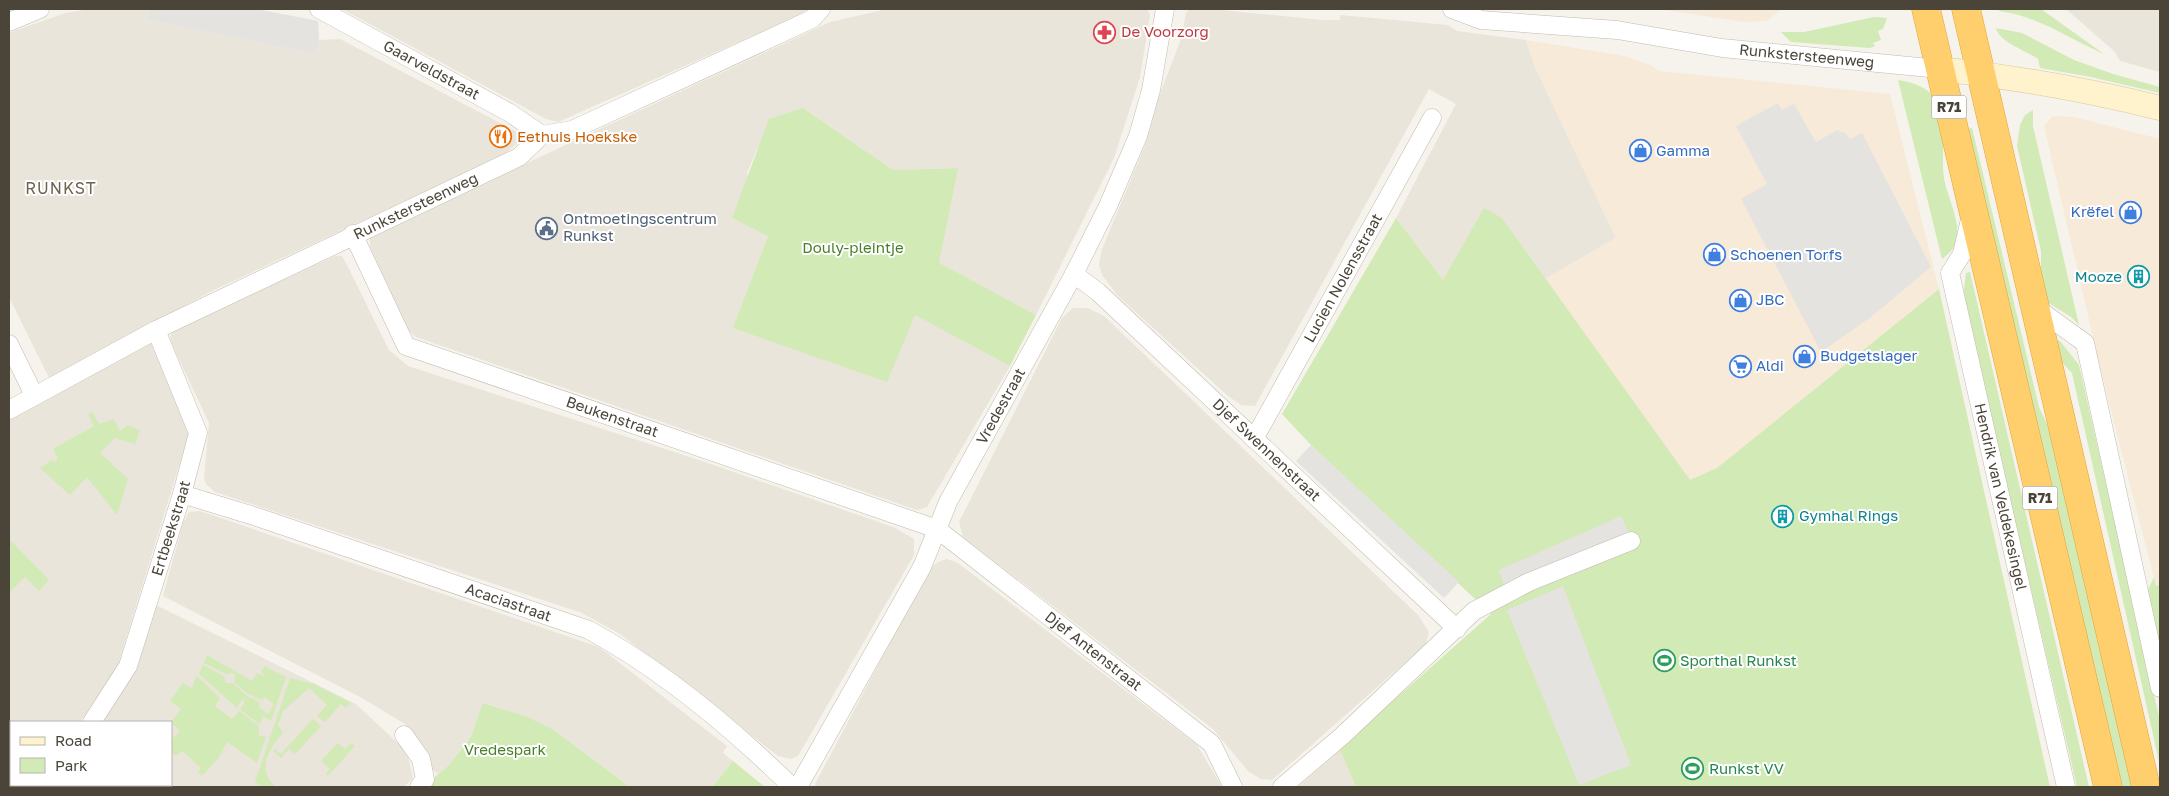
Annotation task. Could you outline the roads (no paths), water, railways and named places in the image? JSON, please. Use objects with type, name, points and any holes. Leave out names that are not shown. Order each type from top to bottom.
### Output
[{"type":"highway","name":"R71","points":[[1926,9],[1940,69]]},
{"type":"highway","name":"R71","points":[[1966,9],[2146,787]]},
{"type":"highway","name":"Hendrik van Veldekesingel","points":[[1940,69],[2108,787]]},
{"type":"street","points":[[9,22],[40,9]]},
{"type":"street","name":"Gaarveldstraat","points":[[318,9],[510,113],[542,134]]},
{"type":"street","points":[[542,134],[572,130],[812,19],[821,9]]},
{"type":"street","name":"Vredestraat","points":[[798,787],[922,567],[948,502],[1074,274],[1108,206],[1138,136],[1151,90],[1165,9]]},
{"type":"street","name":"Runkstersteenweg","points":[[1452,9],[1481,20],[1617,30],[1722,48],[1980,74],[2107,95],[2160,108]]},
{"type":"street","name":"Lucien Nolensstraat","points":[[1254,439],[1432,118]]},
{"type":"street","name":"Runkstersteenweg","points":[[9,410],[156,330],[353,234],[519,157],[542,134]]},
{"type":"street","name":"Hendrik van Veldekesingel","points":[[1972,209],[1962,254],[1950,273],[2066,787]]},
{"type":"street","name":"Beukenstraat","points":[[353,234],[406,346],[937,529]]},
{"type":"street","name":"Djef Swennenstraat","points":[[1074,274],[1098,292],[1457,629]]},
{"type":"street","points":[[2035,307],[2085,343],[2160,688]]},
{"type":"street","name":"Ertbeekstraat","points":[[93,721],[128,666],[182,494],[198,434],[156,330]]},
{"type":"street","points":[[9,344],[34,395]]},
{"type":"street","name":"Acaciastraat","points":[[182,494],[257,517],[589,630],[625,650],[747,743],[792,787]]},
{"type":"street","name":"Djef Antenstraat","points":[[937,529],[1212,744],[1233,787]]},
{"type":"street","points":[[1282,787],[1342,736],[1474,611],[1529,582],[1631,541]]},
{"type":"street","points":[[404,736],[421,759],[425,779],[419,787]]},
{"type":"place","name":"De Voorzorg","points":[[1105,32]]},
{"type":"place","name":"Eethuis Hoekske","points":[[501,137]]},
{"type":"place","name":"Gamma","points":[[1640,151]]},
{"type":"place","name":"Krëfel","points":[[2130,212]]},
{"type":"place","name":"Ontmoetingscentrum Runkst","points":[[547,228]]},
{"type":"place","name":"Schoenen Torfs","points":[[1714,255]]},
{"type":"place","name":"Mooze","points":[[2138,277]]},
{"type":"place","name":"JBC","points":[[1740,300]]},
{"type":"place","name":"Budgetslager","points":[[1804,356]]},
{"type":"place","name":"Aldi","points":[[1740,366]]},
{"type":"place","name":"Gymhal Rings","points":[[1783,516]]},
{"type":"place","name":"Sporthal Runkst","points":[[1664,661]]},
{"type":"place","name":"Runkst VV","points":[[1693,769]]},
{"type":"district","name":"RUNKST","points":[[61,188]]},
{"type":"park label","name":"Douly-pleintje","points":[[853,248]]},
{"type":"park label","name":"Vredespark","points":[[505,750]]}]
